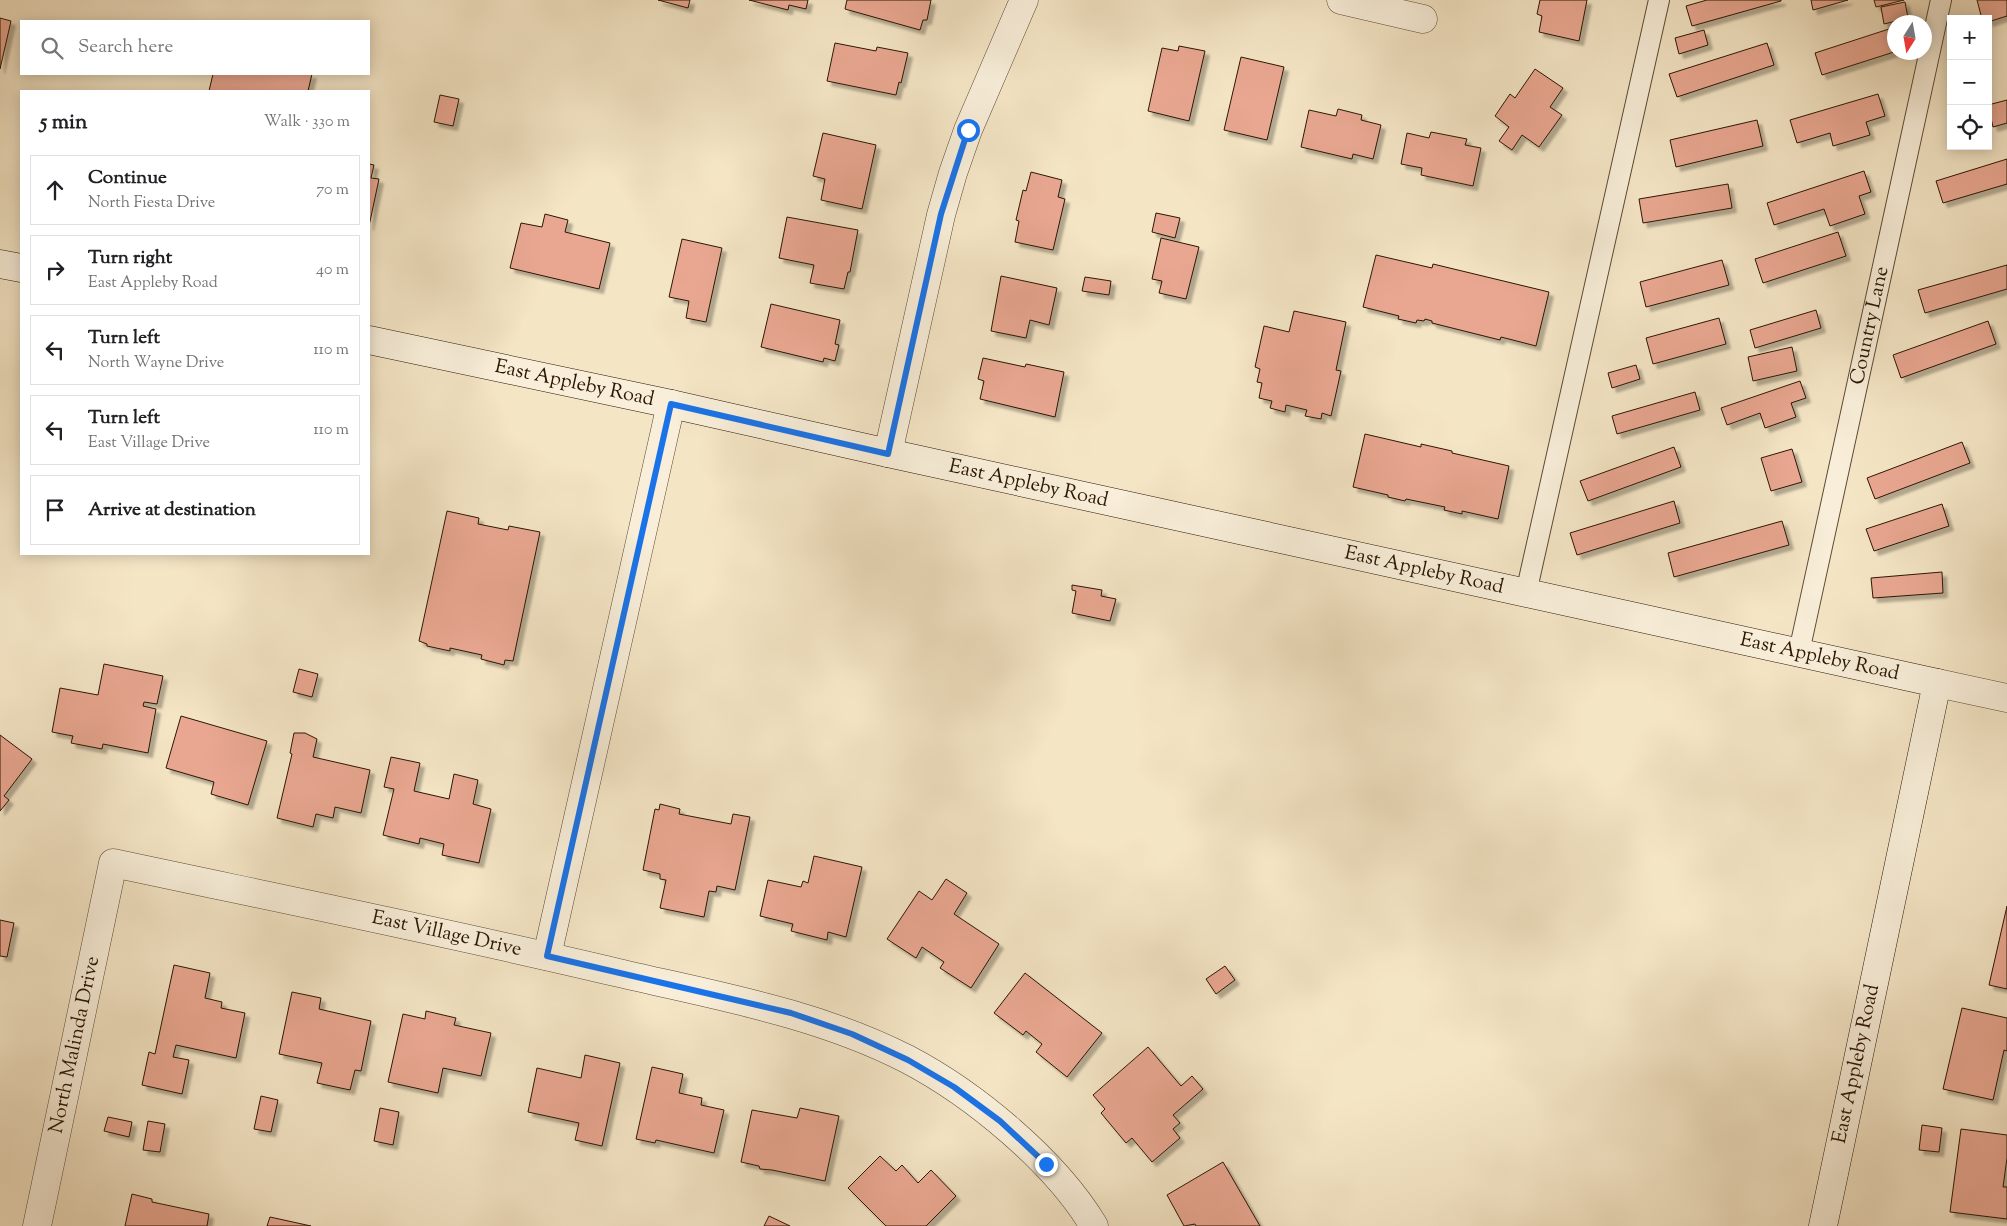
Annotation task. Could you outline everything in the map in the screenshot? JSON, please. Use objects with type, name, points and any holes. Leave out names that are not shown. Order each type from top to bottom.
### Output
[{"type":"street","points":[[888,454],[941,214],[953,172],[968,130],[1024,0]]},
{"type":"street","points":[[1341,0],[1423,19]]},
{"type":"street","points":[[0,264],[20,268]]},
{"type":"street","name":"East Appleby Road","points":[[370,340],[671,404],[888,454],[1937,683],[1823,1226]]},
{"type":"street","points":[[547,956],[671,404]]},
{"type":"street","points":[[1937,683],[2007,698]]},
{"type":"street","name":"East Village Drive","points":[[113,863],[547,956],[791,1013],[852,1034],[908,1060],[954,1087],[1000,1121],[1046,1164],[1088,1215],[1094,1226]]},
{"type":"street","name":"North Malinda Drive","points":[[37,1226],[113,863]]},
{"type":"lane","points":[[1526,593],[1659,0]]},
{"type":"lane","name":"Country Lane","points":[[1799,652],[1941,0]]},
{"type":"building","points":[[658,0],[690,0],[688,8]]},
{"type":"building","points":[[749,0],[808,0],[806,9],[789,5],[788,10]]},
{"type":"building","points":[[847,0],[931,0],[927,20],[923,20],[920,30],[845,9]]},
{"type":"building","points":[[1540,0],[1587,0],[1579,41],[1539,32],[1542,16],[1537,14]]},
{"type":"building","points":[[1707,0],[1781,1],[1692,26],[1686,6]]},
{"type":"building","points":[[1811,0],[1848,0],[1813,10]]},
{"type":"building","points":[[1874,0],[1904,0],[1876,7]]},
{"type":"building","points":[[1977,0],[2007,0],[2007,16],[1992,21],[1992,15],[1981,15]]},
{"type":"building","points":[[1905,2],[1907,15],[1887,15],[1887,23],[1884,24],[1881,7]]},
{"type":"building","points":[[0,18],[11,21],[0,69]]},
{"type":"building","points":[[1704,30],[1708,45],[1679,54],[1675,38]]},
{"type":"building","points":[[1887,30],[1887,54],[1822,75],[1815,53]]},
{"type":"building","points":[[835,43],[876,51],[877,47],[908,53],[901,83],[899,82],[896,95],[827,81]]},
{"type":"building","points":[[1767,43],[1774,65],[1677,97],[1669,74]]},
{"type":"building","points":[[1179,46],[1205,51],[1189,121],[1148,111],[1162,48],[1178,51]]},
{"type":"building","points":[[1241,57],[1284,67],[1267,140],[1224,130]]},
{"type":"building","points":[[1535,69],[1563,88],[1550,107],[1562,115],[1539,147],[1522,135],[1512,150],[1499,141],[1509,127],[1495,116],[1510,94],[1515,98]]},
{"type":"building","points":[[213,75],[312,75],[308,90],[209,90]]},
{"type":"building","points":[[1878,94],[1885,116],[1866,122],[1870,135],[1833,146],[1830,133],[1797,143],[1790,120]]},
{"type":"building","points":[[440,95],[459,99],[453,126],[434,122]]},
{"type":"building","points":[[2007,100],[2007,123],[1993,127],[1992,104]]},
{"type":"building","points":[[1338,109],[1362,115],[1361,120],[1381,125],[1373,159],[1353,154],[1352,159],[1301,147],[1309,110],[1336,116]]},
{"type":"building","points":[[1757,120],[1763,146],[1676,167],[1670,140]]},
{"type":"building","points":[[1431,132],[1467,139],[1465,145],[1481,148],[1473,186],[1421,175],[1422,168],[1401,164],[1407,133],[1429,138]]},
{"type":"building","points":[[823,133],[876,145],[862,209],[821,200],[825,179],[813,176]]},
{"type":"building","points":[[2007,159],[2007,184],[1943,203],[1936,181]]},
{"type":"building","points":[[370,164],[374,165],[371,178],[379,179],[370,221]]},
{"type":"building","points":[[1864,171],[1871,192],[1859,196],[1865,214],[1830,226],[1824,209],[1774,225],[1767,203]]},
{"type":"building","points":[[1031,172],[1062,180],[1058,197],[1065,199],[1053,250],[1015,242],[1019,221],[1016,220],[1023,190],[1026,191]]},
{"type":"building","points":[[1728,184],[1732,208],[1643,223],[1639,199]]},
{"type":"building","points":[[1156,213],[1180,218],[1175,238],[1152,232]]},
{"type":"building","points":[[545,214],[568,220],[565,232],[610,243],[599,289],[510,268],[521,223],[542,227]]},
{"type":"building","points":[[787,217],[858,230],[850,272],[848,272],[844,289],[810,283],[814,265],[779,258]]},
{"type":"building","points":[[1838,232],[1846,256],[1763,283],[1755,259]]},
{"type":"building","points":[[1161,238],[1199,247],[1186,299],[1159,293],[1162,281],[1152,279]]},
{"type":"building","points":[[682,239],[722,248],[706,322],[686,318],[689,301],[669,297]]},
{"type":"building","points":[[1376,255],[1432,268],[1433,264],[1549,292],[1536,346],[1501,337],[1500,340],[1432,323],[1432,321],[1425,319],[1424,321],[1417,320],[1416,323],[1398,319],[1399,316],[1363,307]]},
{"type":"building","points":[[1722,260],[1729,285],[1646,307],[1640,282]]},
{"type":"building","points":[[2007,265],[2007,289],[1925,313],[1918,290]]},
{"type":"building","points":[[1001,276],[1057,288],[1049,325],[1030,320],[1026,338],[991,331]]},
{"type":"building","points":[[1085,277],[1111,281],[1109,295],[1082,291]]},
{"type":"building","points":[[771,304],[840,320],[835,344],[839,345],[835,361],[824,358],[823,362],[761,347]]},
{"type":"building","points":[[1816,310],[1821,328],[1755,348],[1750,330]]},
{"type":"building","points":[[1294,311],[1346,322],[1336,370],[1341,371],[1331,416],[1322,413],[1321,419],[1305,416],[1307,410],[1286,405],[1285,412],[1270,408],[1272,401],[1259,398],[1262,383],[1257,382],[1260,369],[1255,367],[1264,326],[1289,332]]},
{"type":"building","points":[[1719,318],[1726,344],[1653,364],[1646,338]]},
{"type":"building","points":[[1988,321],[1996,344],[1901,378],[1893,355]]},
{"type":"building","points":[[1792,347],[1797,371],[1753,381],[1748,357]]},
{"type":"building","points":[[983,358],[1025,367],[1026,364],[1064,372],[1055,417],[980,399],[984,381],[978,379]]},
{"type":"building","points":[[1636,365],[1640,379],[1612,388],[1608,373]]},
{"type":"building","points":[[1800,381],[1806,398],[1791,403],[1796,417],[1765,428],[1760,413],[1727,425],[1721,408]]},
{"type":"building","points":[[1695,392],[1700,410],[1617,434],[1612,416]]},
{"type":"building","points":[[1365,434],[1421,447],[1421,444],[1509,466],[1498,519],[1462,511],[1462,514],[1444,510],[1445,507],[1406,499],[1405,501],[1353,487]]},
{"type":"building","points":[[1962,442],[1970,463],[1875,499],[1867,478]]},
{"type":"building","points":[[1674,447],[1681,467],[1588,501],[1580,481]]},
{"type":"building","points":[[1792,449],[1802,482],[1771,491],[1761,458]]},
{"type":"building","points":[[1674,501],[1680,523],[1577,555],[1570,533]]},
{"type":"building","points":[[1942,504],[1949,526],[1874,551],[1866,529]]},
{"type":"building","points":[[447,511],[479,518],[478,524],[508,530],[509,526],[540,532],[513,661],[505,660],[504,665],[481,659],[482,655],[450,648],[450,651],[427,646],[427,644],[419,641]]},
{"type":"building","points":[[1782,521],[1789,545],[1674,577],[1668,553]]},
{"type":"building","points":[[1942,572],[1943,593],[1873,598],[1871,578]]},
{"type":"building","points":[[1072,585],[1102,590],[1101,596],[1116,599],[1110,621],[1072,613],[1076,591],[1072,590]]},
{"type":"building","points":[[104,664],[163,676],[157,704],[144,702],[143,706],[156,709],[148,753],[103,744],[102,749],[71,743],[73,736],[52,732],[60,688],[98,695]]},
{"type":"building","points":[[299,669],[318,674],[312,697],[293,692]]},
{"type":"building","points":[[181,716],[267,741],[248,805],[211,794],[214,782],[166,768]]},
{"type":"building","points":[[294,733],[305,733],[317,739],[313,757],[370,770],[361,813],[335,807],[333,818],[316,814],[313,827],[277,818],[292,754],[290,753]]},
{"type":"building","points":[[0,735],[32,759],[4,796],[9,800],[0,811]]},
{"type":"building","points":[[391,757],[420,763],[414,791],[449,799],[454,774],[478,780],[473,804],[491,809],[479,863],[442,855],[444,844],[420,838],[419,844],[383,835],[394,789],[384,787]]},
{"type":"building","points":[[660,804],[680,809],[679,814],[731,824],[733,814],[750,817],[735,890],[717,886],[716,892],[709,891],[704,917],[660,908],[666,880],[660,879],[660,874],[643,870],[655,809],[659,810]]},
{"type":"building","points":[[814,856],[862,867],[846,937],[828,932],[827,940],[791,931],[793,924],[760,916],[768,880],[801,887],[803,881],[808,883]]},
{"type":"building","points":[[946,879],[967,893],[954,914],[999,944],[971,988],[940,968],[944,962],[922,947],[916,958],[887,939],[919,891],[932,900]]},
{"type":"building","points":[[2007,906],[2007,989],[1989,985]]},
{"type":"building","points":[[0,920],[14,923],[7,957],[0,956]]},
{"type":"building","points":[[174,965],[210,973],[205,998],[222,1002],[221,1008],[245,1013],[236,1058],[176,1045],[173,1057],[189,1060],[182,1094],[142,1085],[149,1052],[155,1054]]},
{"type":"building","points":[[1225,966],[1235,980],[1216,994],[1206,979]]},
{"type":"building","points":[[1025,973],[1102,1033],[1067,1077],[1036,1052],[1042,1044],[1026,1031],[1023,1035],[994,1013]]},
{"type":"building","points":[[292,992],[321,998],[319,1009],[371,1021],[361,1071],[355,1070],[350,1090],[317,1083],[322,1063],[279,1054]]},
{"type":"building","points":[[1962,1008],[2007,1018],[2007,1051],[2004,1050],[1993,1100],[1943,1089]]},
{"type":"building","points":[[426,1011],[456,1018],[454,1025],[491,1033],[481,1076],[443,1068],[438,1093],[388,1082],[403,1014],[425,1019]]},
{"type":"building","points":[[1148,1047],[1181,1086],[1192,1076],[1203,1089],[1173,1115],[1180,1123],[1173,1129],[1180,1138],[1152,1162],[1132,1138],[1126,1143],[1101,1113],[1105,1109],[1093,1095]]},
{"type":"building","points":[[585,1055],[620,1063],[602,1146],[575,1140],[579,1123],[528,1112],[537,1068],[581,1078]]},
{"type":"building","points":[[652,1067],[683,1074],[679,1093],[702,1098],[701,1105],[724,1110],[714,1153],[656,1140],[655,1143],[636,1139]]},
{"type":"building","points":[[261,1096],[278,1100],[271,1132],[254,1129]]},
{"type":"building","points":[[380,1108],[399,1112],[393,1145],[374,1141]]},
{"type":"building","points":[[800,1108],[839,1116],[825,1181],[760,1169],[759,1166],[741,1162],[752,1110],[797,1118]]},
{"type":"building","points":[[108,1117],[132,1122],[129,1137],[104,1131]]},
{"type":"building","points":[[148,1121],[165,1124],[160,1152],[143,1150]]},
{"type":"building","points":[[1922,1125],[1942,1128],[1939,1152],[1919,1150]]},
{"type":"building","points":[[1961,1129],[2007,1135],[2007,1158],[2003,1187],[2007,1187],[2007,1219],[1950,1212]]},
{"type":"building","points":[[880,1156],[896,1171],[902,1165],[918,1183],[931,1170],[956,1196],[926,1226],[886,1226],[848,1188]]},
{"type":"building","points":[[1223,1162],[1260,1226],[1196,1226],[1195,1224],[1184,1226],[1167,1195]]},
{"type":"building","points":[[132,1194],[152,1199],[152,1202],[209,1214],[207,1226],[125,1226]]},
{"type":"building","points":[[769,1216],[790,1226],[764,1226]]},
{"type":"building","points":[[270,1217],[311,1226],[267,1226]]},
{"type":"route","points":[[968,130],[941,214],[888,454],[671,404],[547,956],[791,1013],[852,1034],[908,1060],[954,1087],[1000,1121],[1046,1164]]}]
